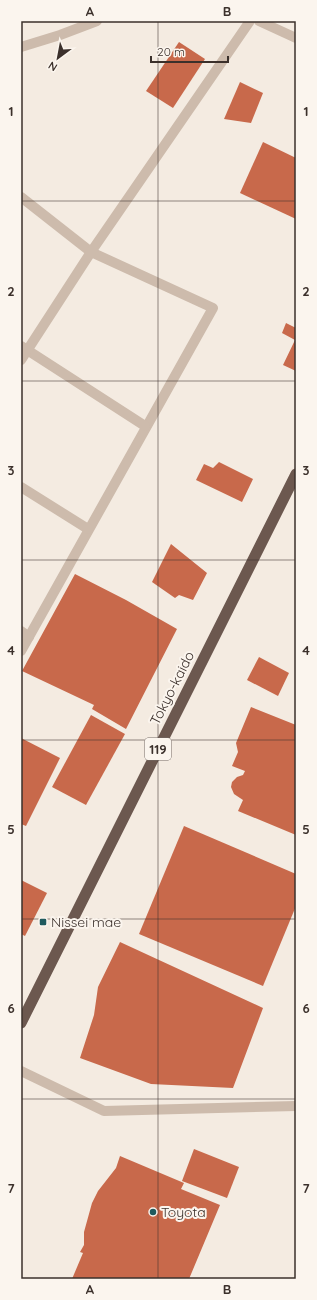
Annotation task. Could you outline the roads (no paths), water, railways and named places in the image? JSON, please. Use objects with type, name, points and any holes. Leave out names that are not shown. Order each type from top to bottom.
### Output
[{"type":"highway","name":"Tokyo-kaido","points":[[21,1023],[296,474]]},
{"type":"street","points":[[21,47],[60,35],[97,21]]},
{"type":"street","points":[[21,360],[24,348],[250,21]]},
{"type":"street","points":[[259,21],[296,38]]},
{"type":"street","points":[[21,196],[91,252],[212,308],[88,529],[25,634],[21,651]]},
{"type":"street","points":[[24,348],[145,426]]},
{"type":"street","points":[[21,487],[88,529]]},
{"type":"street","points":[[21,1071],[104,1111],[296,1106]]},
{"type":"place","name":"Nissei mae","points":[[43,922]]},
{"type":"place","name":"Toyota","points":[[153,1212]]}]
